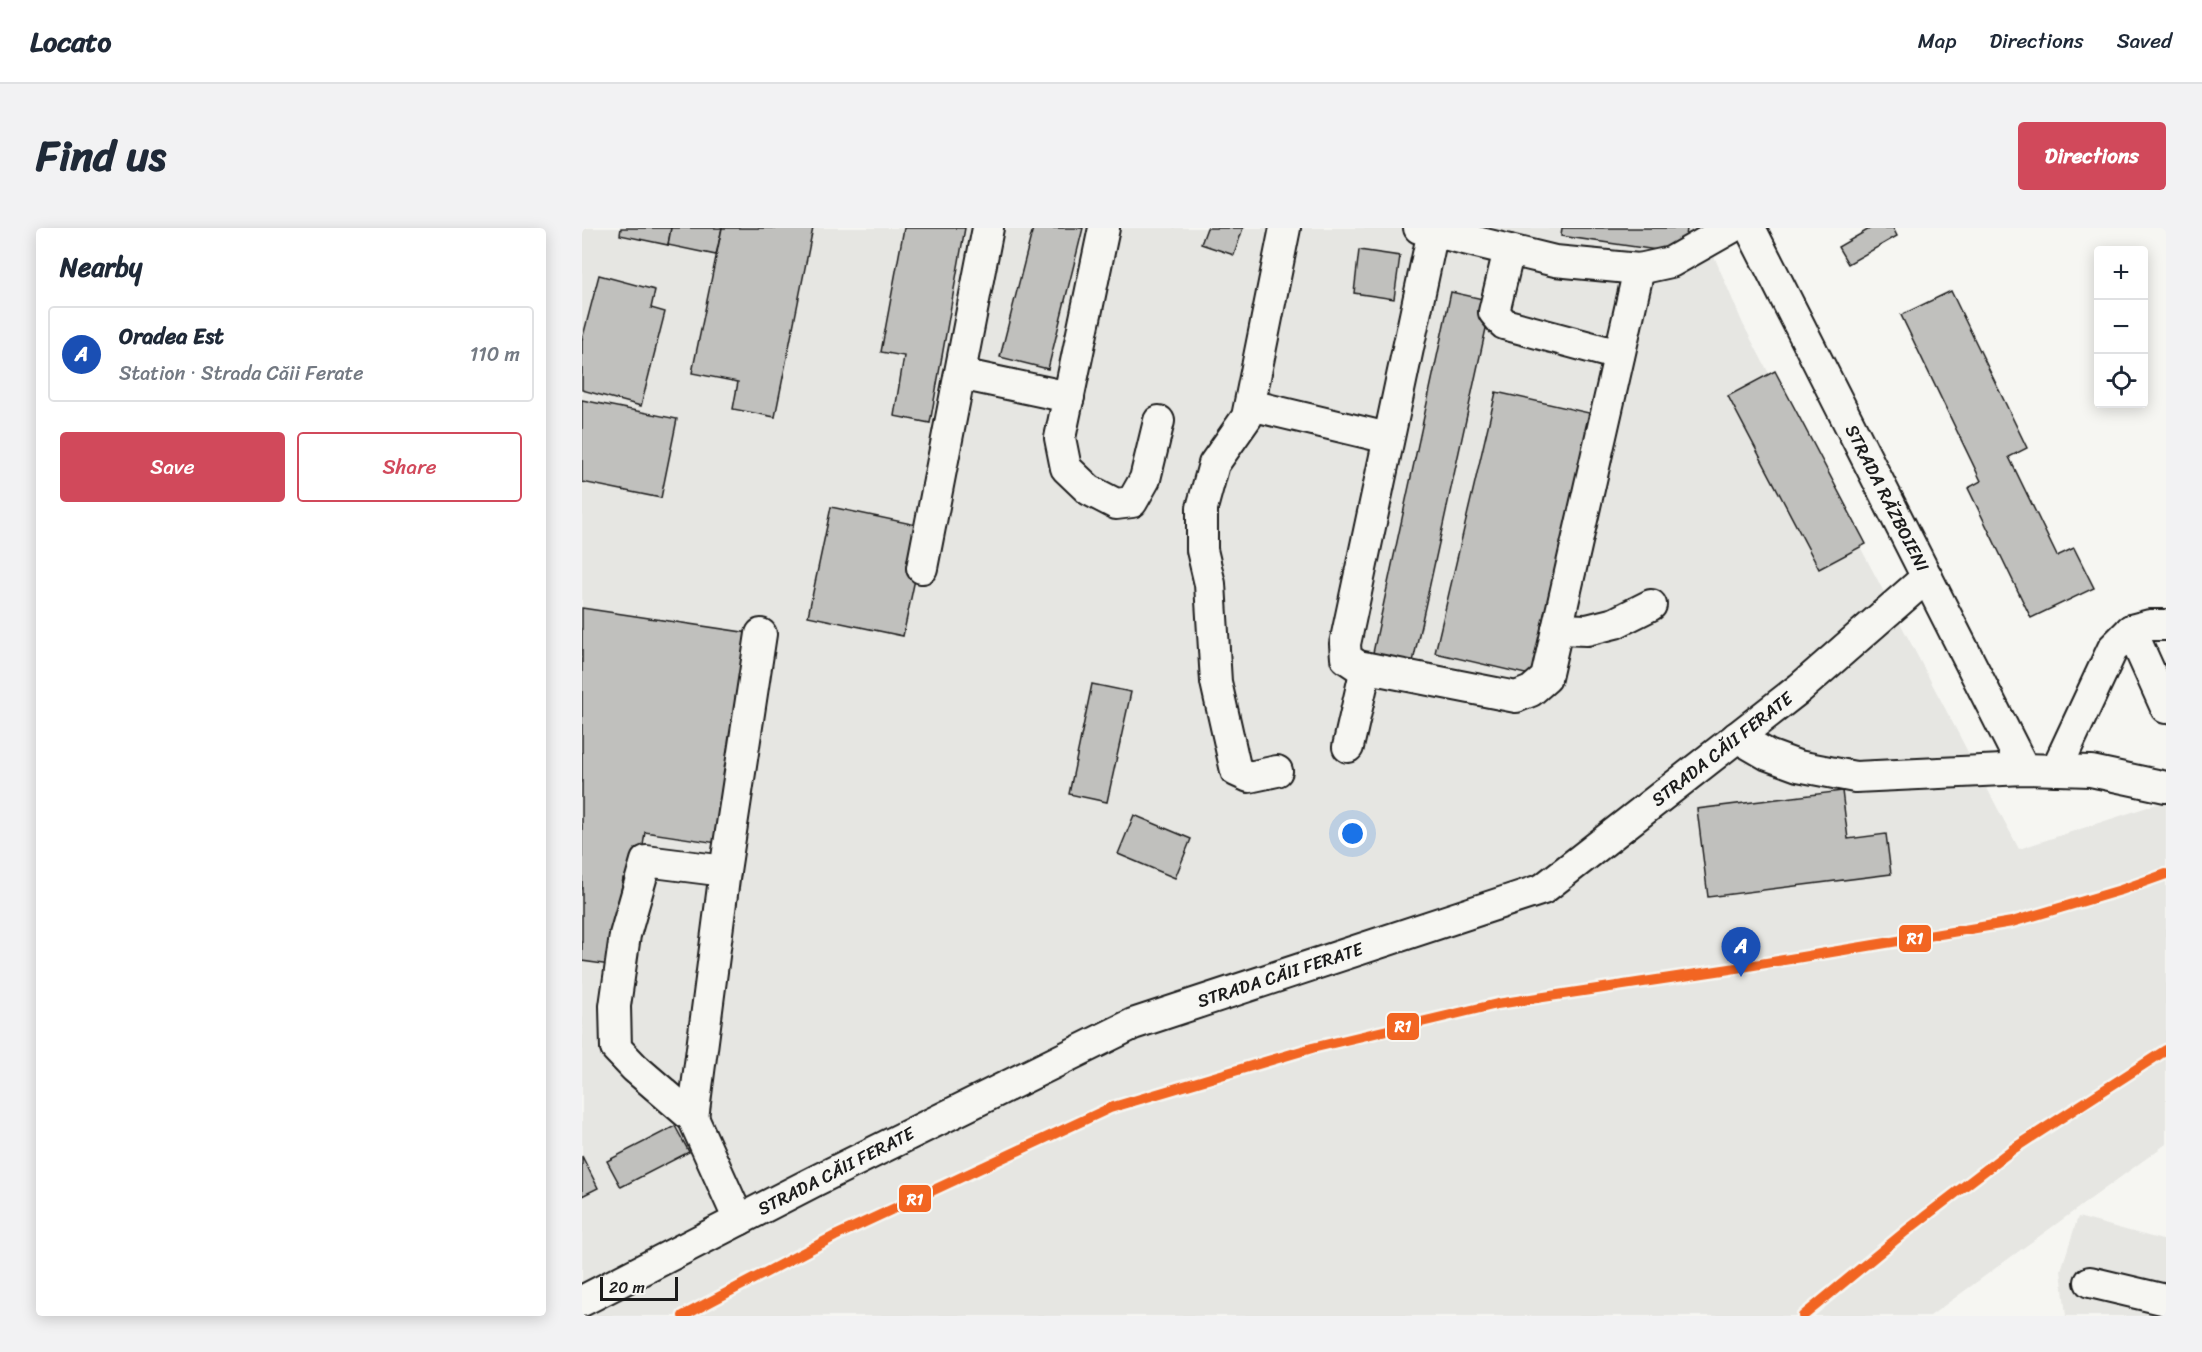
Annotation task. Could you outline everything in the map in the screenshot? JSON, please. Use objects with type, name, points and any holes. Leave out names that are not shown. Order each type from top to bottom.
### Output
[{"type":"street","points":[[922,568],[988,228]]},
{"type":"street","points":[[1104,228],[1060,438],[1066,468],[1089,490],[1116,504],[1132,502],[1145,479],[1159,421]]},
{"type":"street","points":[[1276,771],[1249,777],[1236,771],[1216,682],[1210,584],[1203,550],[1202,508],[1214,464],[1247,417],[1285,228]]},
{"type":"street","points":[[1639,269],[1546,678],[1531,691],[1516,697],[1366,668],[1346,658],[1344,644],[1388,438],[1426,230],[1555,261],[1639,269],[1671,262],[1731,228]]},
{"type":"street","name":"STRADA RĂZBOIENI","points":[[1750,228],[2024,768]]},
{"type":"street","points":[[1509,250],[1494,312],[1504,324],[1619,355]]},
{"type":"street","points":[[960,374],[1069,397]]},
{"type":"street","points":[[1250,405],[1388,438]]},
{"type":"street","name":"STRADA CĂII FERATE","points":[[582,1301],[739,1220],[1133,1024],[1543,889],[1800,688],[1927,577]]},
{"type":"street","points":[[1557,628],[1587,630],[1615,623],[1651,604]]},
{"type":"street","points":[[2056,770],[2113,648],[2131,630],[2150,625],[2166,625]]},
{"type":"street","points":[[2131,630],[2166,708]]},
{"type":"street","points":[[693,1118],[725,871],[761,634]]},
{"type":"street","points":[[1348,747],[1366,668]]},
{"type":"street","points":[[1737,737],[1768,755],[1798,766],[1855,777],[2024,768],[2091,771],[2166,787]]},
{"type":"street","points":[[725,871],[646,861],[625,935],[615,1006],[616,1048],[635,1068],[693,1118],[739,1220]]},
{"type":"street","points":[[2090,1282],[2166,1300]]},
{"type":"shaded area","points":[[582,228],[1702,228],[1743,324],[2019,849],[2166,801],[2166,1144],[1930,1316],[582,1316]]},
{"type":"shaded area","points":[[2078,1217],[2166,1241],[2166,1316],[2066,1316],[2061,1270]]},
{"type":"building","points":[[621,228],[671,228],[668,245],[620,235]]},
{"type":"building","points":[[671,228],[722,228],[716,255],[668,245]]},
{"type":"building","points":[[722,228],[813,228],[775,417],[733,409],[738,382],[692,373]]},
{"type":"building","points":[[904,228],[965,228],[930,423],[894,416],[904,356],[881,352]]},
{"type":"building","points":[[1033,228],[1083,228],[1048,369],[1000,357]]},
{"type":"building","points":[[1207,228],[1243,228],[1234,255],[1201,244]]},
{"type":"building","points":[[1562,228],[1687,228],[1684,254],[1561,236]]},
{"type":"building","points":[[1871,228],[1893,228],[1897,236],[1848,264],[1838,247]]},
{"type":"building","points":[[1359,250],[1400,256],[1394,299],[1354,293]]},
{"type":"building","points":[[599,275],[655,290],[651,308],[665,312],[641,406],[582,390],[582,340]]},
{"type":"building","points":[[1951,291],[2027,448],[2009,457],[2057,556],[2074,548],[2094,588],[2031,618],[1968,488],[1981,481],[1901,315]]},
{"type":"building","points":[[1451,292],[1492,301],[1411,671],[1371,662]]},
{"type":"building","points":[[1775,371],[1866,544],[1819,569],[1728,396]]},
{"type":"building","points":[[1496,392],[1589,413],[1585,430],[1600,434],[1543,678],[1435,653]]},
{"type":"building","points":[[582,400],[677,419],[661,498],[582,482]]},
{"type":"building","points":[[831,507],[926,527],[903,636],[808,616]]},
{"type":"building","points":[[582,608],[749,633],[717,843],[645,832],[638,880],[623,878],[610,965],[582,961]]},
{"type":"building","points":[[1092,684],[1131,692],[1107,802],[1069,794]]},
{"type":"building","points":[[1842,791],[1848,839],[1886,834],[1891,874],[1708,897],[1697,809]]},
{"type":"building","points":[[1134,815],[1191,839],[1175,878],[1118,854]]},
{"type":"building","points":[[675,1126],[689,1152],[621,1187],[607,1161]]},
{"type":"building","points":[[582,1156],[598,1188],[582,1196]]},
{"type":"transit line","name":"R1","points":[[683,1316],[835,1236],[1110,1108],[1312,1048],[1497,1004],[1730,969],[2012,922],[2121,890],[2166,874]]},
{"type":"transit line","name":"R1","points":[[1803,1316],[1906,1231],[2013,1149],[2166,1050]]},
{"type":"place","name":"Oradea Est","points":[[1741,977]]}]
